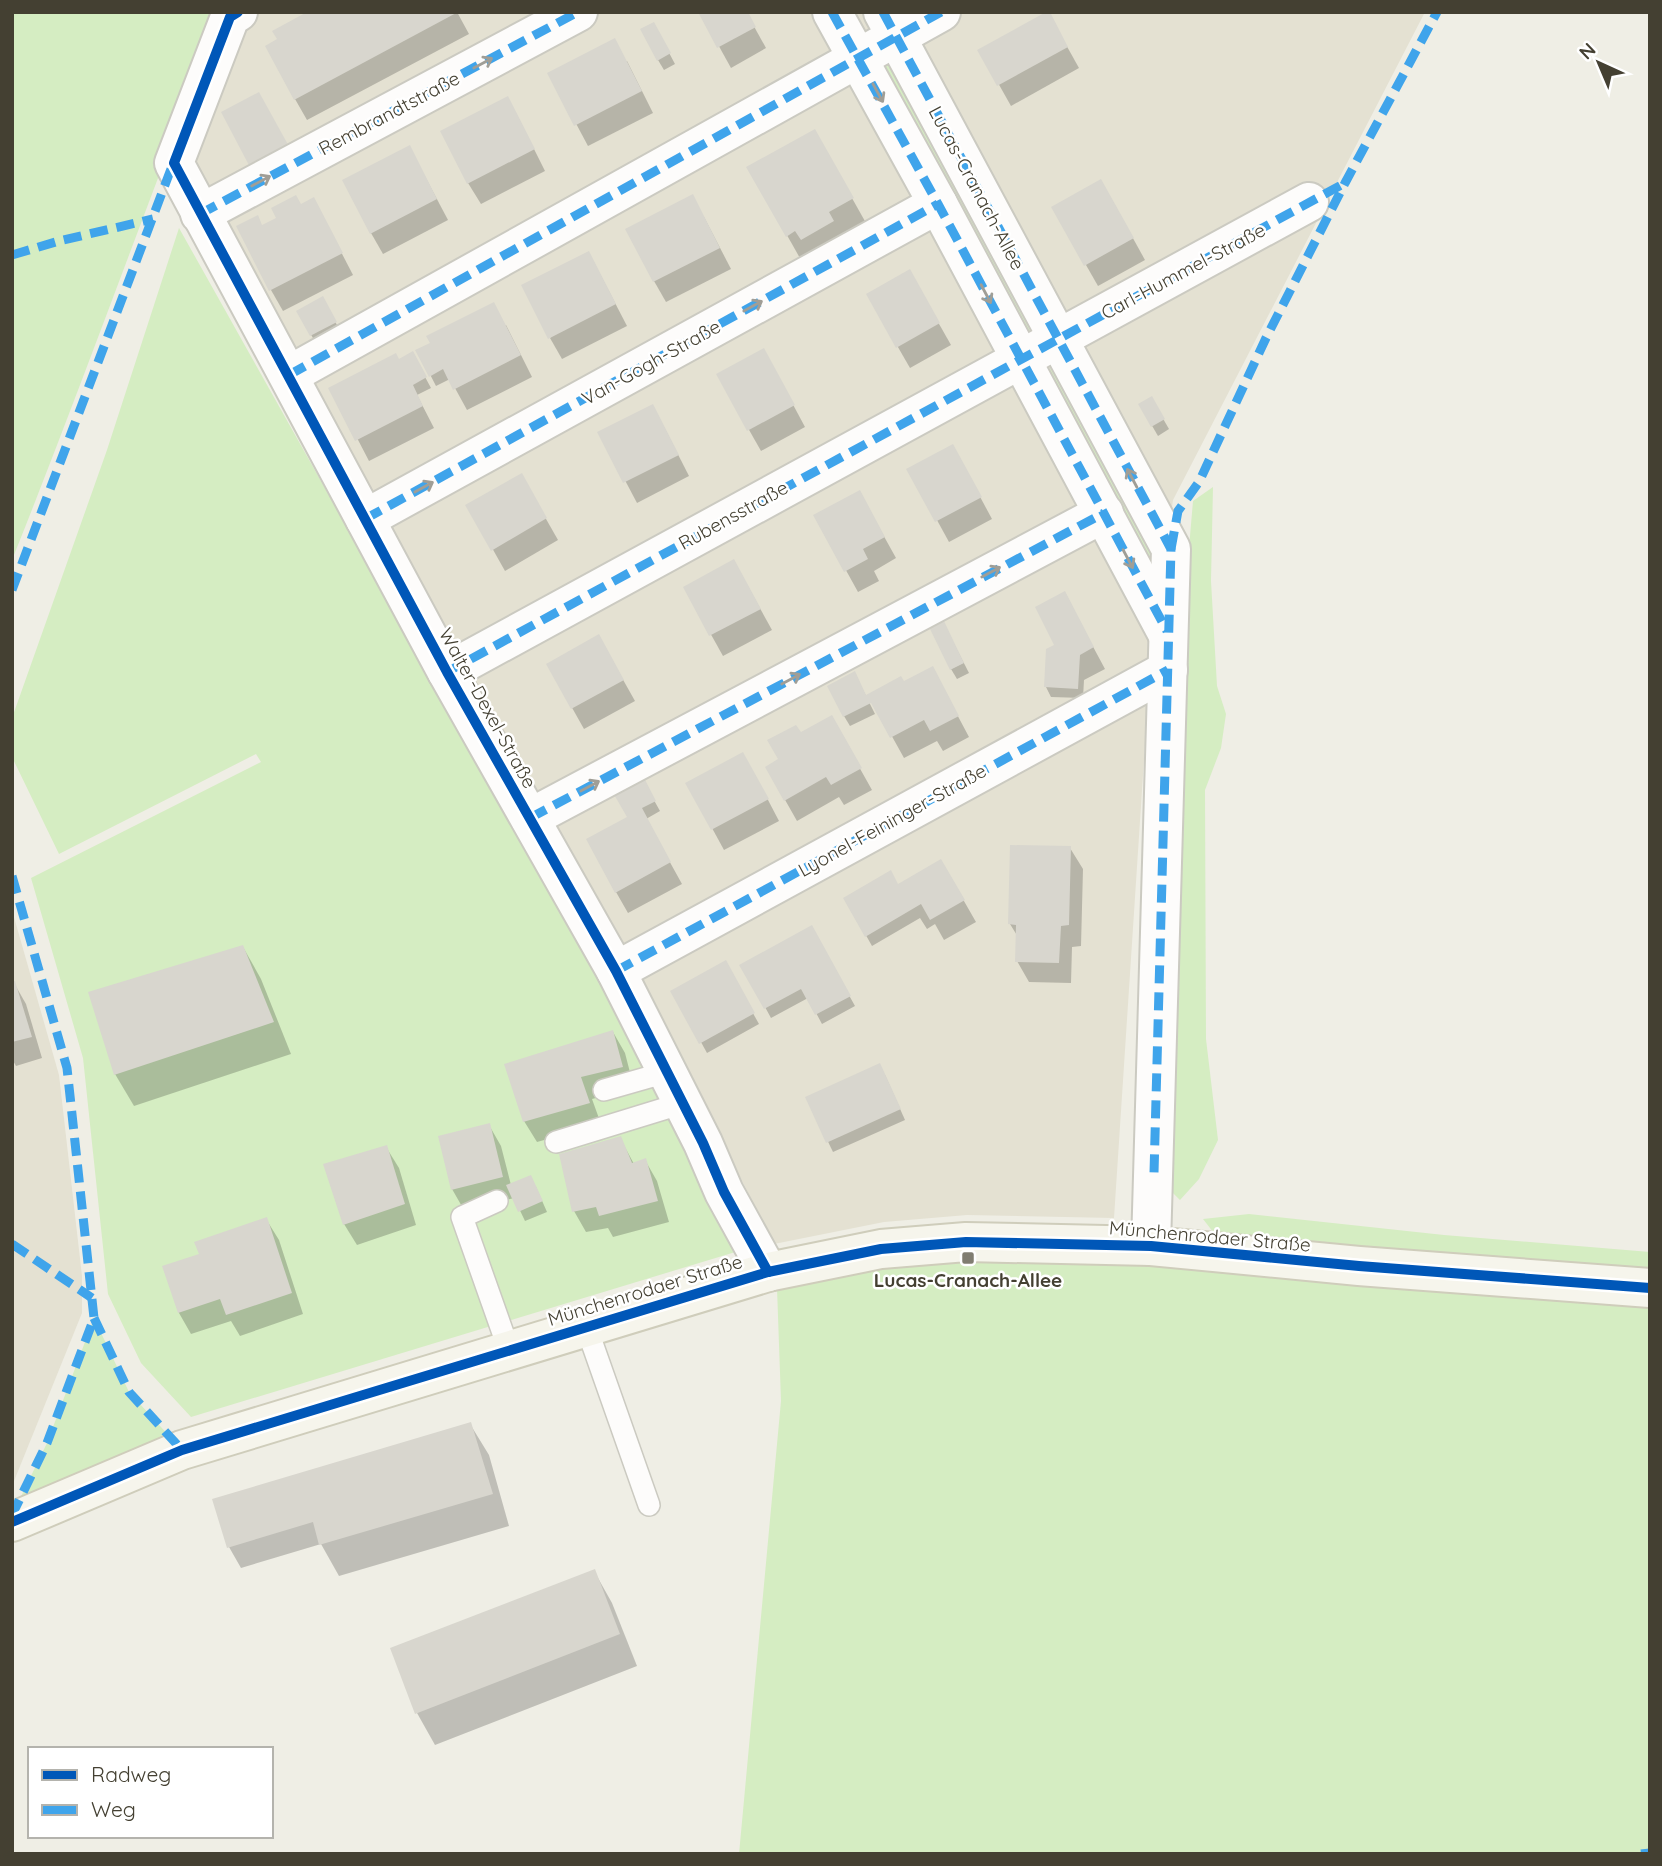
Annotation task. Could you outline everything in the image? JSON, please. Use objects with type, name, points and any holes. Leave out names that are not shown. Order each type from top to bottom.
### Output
[{"type":"street","name":"Walter-Dexel-Straße","points":[[239,12],[230,17],[174,163],[447,672],[616,971],[724,1192],[768,1272]]},
{"type":"street","name":"Rembrandtstraße","points":[[200,214],[578,12]]},
{"type":"street","name":"Lucas-Cranach-Allee","points":[[832,12],[1104,513],[1168,652]]},
{"type":"street","points":[[289,375],[858,58],[889,24],[941,12]]},
{"type":"street","name":"Lucas-Cranach-Allee","points":[[889,24],[1171,550],[1151,1246]]},
{"type":"street","name":"Carl-Hummel-Straße","points":[[1057,339],[1309,202]]},
{"type":"street","name":"Van-Gogh-Straße","points":[[365,519],[938,204]]},
{"type":"street","points":[[1020,358],[1057,339]]},
{"type":"street","name":"Rubensstraße","points":[[447,672],[1020,358]]},
{"type":"street","points":[[530,818],[1104,513]]},
{"type":"street","name":"Lyonel-Feininger-Straße","points":[[616,971],[1168,652]]},
{"type":"street","name":"Münchenrodaer Straße","points":[[12,1522],[182,1450],[768,1272],[881,1249],[966,1242],[1151,1246],[1359,1266],[1650,1288]]},
{"type":"lane","points":[[604,1090],[675,1088]]},
{"type":"lane","points":[[556,1142],[675,1088]]},
{"type":"lane","points":[[497,1201],[462,1217],[509,1349]]},
{"type":"lane","points":[[586,1326],[649,1505]]},
{"type":"shaded area","points":[[249,12],[1425,12],[1173,500],[1151,653],[1114,1218],[967,1215],[884,1222],[774,1244],[675,1049],[459,658],[193,160]]},
{"type":"shaded area","points":[[12,910],[59,1075],[82,1276],[82,1313],[12,1486]]},
{"type":"green space","points":[[12,12],[222,12],[12,560]]},
{"type":"green space","points":[[890,57],[1034,326],[1023,335],[883,82],[883,62]]},
{"type":"green space","points":[[179,228],[647,1062],[742,1250],[191,1417],[141,1363],[108,1294],[83,1058],[31,878],[261,762],[256,754],[59,854],[12,757],[12,718],[107,450]]},
{"type":"green space","points":[[1054,367],[1155,543],[1154,591],[1048,371]]},
{"type":"green space","points":[[1213,487],[1211,581],[1217,686],[1226,714],[1221,748],[1205,790],[1206,1039],[1218,1140],[1199,1179],[1180,1200],[1168,1188],[1186,583],[1193,501]]},
{"type":"green space","points":[[1249,1214],[1444,1235],[1650,1252],[1650,1271],[1217,1237],[1203,1219]]},
{"type":"green space","points":[[959,1261],[1145,1265],[1650,1303],[1650,1854],[739,1854],[781,1401],[777,1288],[883,1264]]},
{"type":"green space","points":[[94,1318],[129,1392],[182,1450],[12,1515],[47,1443]]},
{"type":"building","points":[[307,12],[458,12],[294,100],[265,46],[277,39],[272,31]]},
{"type":"building","points":[[698,12],[748,12],[756,27],[717,48]]},
{"type":"building","points":[[1050,12],[1068,47],[997,86],[977,50]]},
{"type":"building","points":[[654,22],[671,53],[657,61],[640,29]]},
{"type":"building","points":[[615,38],[642,91],[574,126],[547,73]]},
{"type":"building","points":[[259,92],[291,150],[252,171],[221,112]]},
{"type":"building","points":[[508,96],[535,149],[467,184],[440,131]]},
{"type":"building","points":[[815,129],[854,198],[829,212],[834,221],[801,240],[795,231],[786,237],[746,167]]},
{"type":"building","points":[[410,145],[437,199],[370,234],[342,180]]},
{"type":"building","points":[[1101,179],[1134,238],[1084,266],[1051,207]]},
{"type":"building","points":[[693,194],[720,248],[653,282],[625,229]]},
{"type":"building","points":[[296,195],[301,204],[314,197],[343,253],[269,291],[236,226],[258,215],[262,225],[276,218],[271,208]]},
{"type":"building","points":[[589,251],[616,304],[548,339],[521,285]]},
{"type":"building","points":[[910,269],[940,323],[896,348],[866,294]]},
{"type":"building","points":[[323,296],[337,322],[310,336],[296,311]]},
{"type":"building","points":[[494,302],[521,355],[453,390],[443,369],[429,377],[415,350],[430,343],[426,336]]},
{"type":"building","points":[[764,348],[795,405],[747,431],[716,374]]},
{"type":"building","points":[[413,351],[427,377],[413,385],[423,406],[355,441],[328,388],[396,353],[399,359]]},
{"type":"building","points":[[1152,396],[1165,419],[1151,427],[1138,404]]},
{"type":"building","points":[[653,404],[679,455],[623,483],[597,432]]},
{"type":"building","points":[[953,444],[982,497],[935,522],[906,469]]},
{"type":"building","points":[[522,473],[547,518],[491,551],[465,505]]},
{"type":"building","points":[[860,490],[885,537],[863,549],[868,559],[844,572],[813,515]]},
{"type":"building","points":[[734,559],[761,609],[709,636],[683,587]]},
{"type":"building","points":[[1065,591],[1094,647],[1080,655],[1078,689],[1044,687],[1046,649],[1054,645],[1035,607]]},
{"type":"building","points":[[944,621],[964,663],[950,670],[930,629]]},
{"type":"building","points":[[599,634],[624,680],[571,709],[546,664]]},
{"type":"building","points":[[933,666],[959,716],[930,731],[924,720],[890,738],[871,703],[843,717],[827,686],[855,671],[866,695],[901,676],[904,681]]},
{"type":"building","points":[[832,715],[862,768],[831,785],[826,777],[784,801],[765,767],[778,759],[767,740],[796,725],[801,732]]},
{"type":"building","points":[[743,752],[769,799],[711,830],[685,783]]},
{"type":"building","points":[[642,774],[656,801],[642,808],[671,862],[615,893],[586,839],[627,817],[612,791]]},
{"type":"building","points":[[1010,845],[1071,846],[1069,925],[1061,926],[1059,963],[1015,962],[1016,925],[1008,924]]},
{"type":"building","points":[[941,859],[965,900],[930,920],[921,904],[865,937],[843,898],[891,870],[898,884]]},
{"type":"building","points":[[812,925],[851,996],[815,1015],[801,989],[764,1009],[739,965]]},
{"type":"building","points":[[243,945],[274,1022],[114,1075],[88,992]]},
{"type":"building","points":[[726,960],[755,1013],[699,1044],[670,991]]},
{"type":"building","points":[[15,981],[32,1037],[12,1042],[12,982]]},
{"type":"building","points":[[613,1030],[623,1067],[581,1077],[590,1103],[523,1122],[504,1064]]},
{"type":"building","points":[[880,1063],[901,1109],[826,1143],[805,1097]]},
{"type":"building","points":[[490,1123],[503,1177],[451,1190],[438,1136]]},
{"type":"building","points":[[621,1136],[632,1163],[646,1158],[658,1201],[599,1216],[596,1207],[572,1212],[559,1154]]},
{"type":"building","points":[[387,1145],[405,1204],[343,1225],[323,1164]]},
{"type":"building","points":[[531,1175],[543,1201],[518,1212],[506,1185]]},
{"type":"building","points":[[267,1217],[292,1293],[226,1315],[220,1299],[178,1313],[162,1266],[199,1254],[194,1242]]},
{"type":"building","points":[[471,1422],[493,1494],[319,1545],[313,1522],[227,1548],[212,1499]]},
{"type":"building","points":[[595,1569],[620,1634],[415,1714],[390,1648]]},
{"type":"marked path","points":[[200,214],[578,12]]},
{"type":"marked path","points":[[832,12],[1167,631]]},
{"type":"marked path","points":[[883,12],[1171,549],[1154,1173]]},
{"type":"marked path","points":[[289,375],[941,12]]},
{"type":"marked path","points":[[1171,549],[1178,511],[1199,482],[1266,338],[1437,12]]},
{"type":"marked path","points":[[12,590],[174,161]]},
{"type":"marked path","points":[[447,672],[1345,183]]},
{"type":"marked path","points":[[365,519],[938,204]]},
{"type":"marked path","points":[[12,255],[153,219]]},
{"type":"marked path","points":[[530,818],[1104,513]]},
{"type":"marked path","points":[[616,971],[1168,670]]},
{"type":"marked path","points":[[12,876],[67,1068],[94,1318],[47,1443],[12,1515]]},
{"type":"marked path","points":[[12,1244],[92,1298]]},
{"type":"marked path","points":[[94,1318],[129,1392],[182,1450]]},
{"type":"marked path","points":[[1641,1854],[1650,1853]]},
{"type":"cycle path","points":[[238,12],[230,17],[174,163],[447,672],[616,971],[703,1143],[724,1192],[768,1272]]},
{"type":"cycle path","points":[[12,1522],[182,1450],[768,1272],[881,1249],[966,1242],[1151,1246],[1359,1266],[1650,1288]]},
{"type":"place","name":"Lucas-Cranach-Allee","points":[[968,1258]]}]
